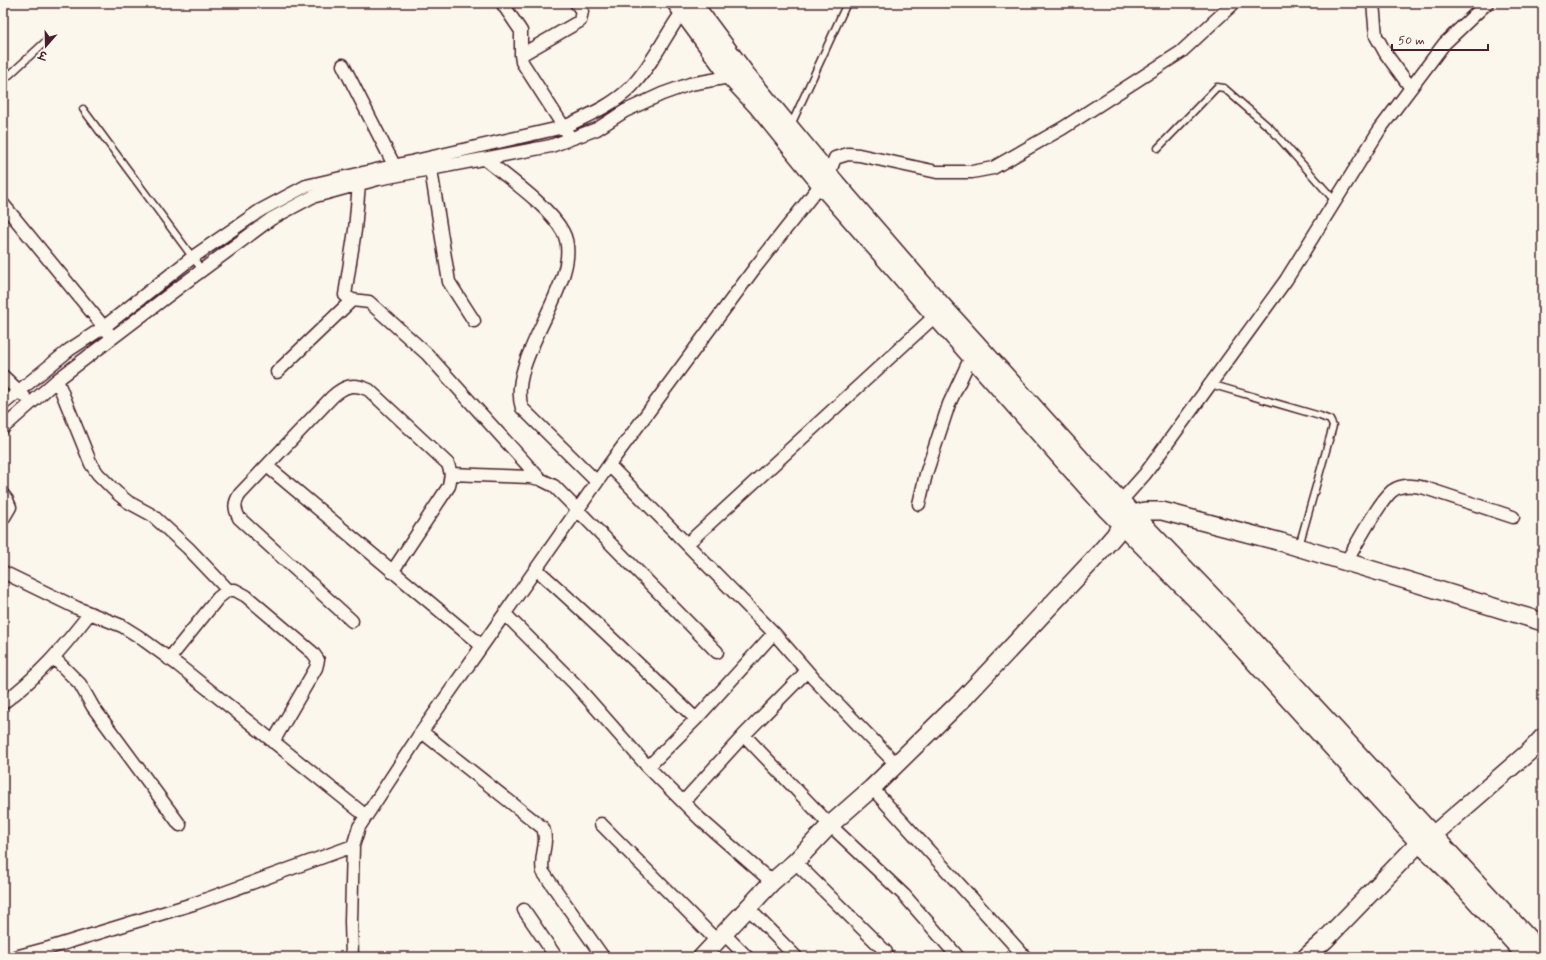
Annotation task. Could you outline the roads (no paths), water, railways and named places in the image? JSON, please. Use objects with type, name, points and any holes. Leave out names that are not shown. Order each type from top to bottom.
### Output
[{"type":"street","points":[[502,3],[521,31],[520,55],[522,62],[564,127],[570,139]]},
{"type":"street","points":[[520,55],[580,21],[582,11],[576,3]]},
{"type":"street","points":[[352,957],[351,921],[353,846],[359,827],[422,732],[609,465],[754,268],[824,179],[835,158],[848,154],[937,172],[972,172],[993,168],[1063,128],[1181,52],[1234,3]]},
{"type":"street","points":[[1373,3],[1376,36],[1386,54],[1411,88]]},
{"type":"street","points":[[1121,501],[1145,474],[1286,280],[1380,129],[1444,44],[1487,3]]},
{"type":"street","points":[[3,404],[69,350],[104,327],[193,257],[261,210],[306,186],[564,127],[590,115],[618,97],[633,85],[685,5],[738,75],[757,106],[931,293],[1087,466],[1121,501],[1128,519]]},
{"type":"street","points":[[343,65],[394,165]]},
{"type":"street","points":[[738,75],[790,126],[824,179],[935,316],[971,357],[1128,519],[1219,623],[1426,839],[1543,954]]},
{"type":"street","points":[[3,428],[57,380],[202,270],[271,219],[312,197],[359,184],[551,146],[597,130],[625,111],[662,94],[690,84],[738,75]]},
{"type":"street","points":[[485,159],[546,210],[562,230],[566,239],[566,260],[561,282],[523,369],[519,388],[519,400],[522,408],[597,482]]},
{"type":"street","points":[[430,170],[449,282],[474,321]]},
{"type":"street","points":[[359,184],[355,230],[345,295],[352,300],[369,302],[427,354],[540,479]]},
{"type":"street","points":[[3,204],[113,337]]},
{"type":"street","points":[[277,372],[352,300]]},
{"type":"street","points":[[687,544],[935,316]]},
{"type":"street","points":[[919,504],[926,474],[949,404],[971,357]]},
{"type":"street","points":[[3,376],[31,403]]},
{"type":"street","points":[[57,380],[91,464],[98,474],[128,502],[152,515],[228,590]]},
{"type":"street","points":[[352,621],[239,518],[235,509],[235,500],[339,390],[347,386],[359,385],[369,390],[448,464],[451,474],[449,486],[392,572]]},
{"type":"street","points":[[609,465],[774,633],[807,671],[896,764]]},
{"type":"street","points":[[267,466],[482,646]]},
{"type":"street","points":[[451,474],[530,476],[554,486],[716,652]]},
{"type":"street","points":[[1346,562],[1382,504],[1392,491],[1405,486],[1413,485],[1424,488],[1513,517]]},
{"type":"street","points":[[3,495],[8,500],[10,507],[3,519]]},
{"type":"street","points":[[702,957],[747,907],[772,882],[795,862],[830,825],[872,788],[965,697],[1095,558],[1128,519],[1145,511],[1162,511],[1299,547],[1543,622]]},
{"type":"street","points":[[536,569],[582,609],[608,636],[696,719]]},
{"type":"street","points":[[3,572],[90,613],[122,626],[138,636],[170,659],[366,816]]},
{"type":"street","points":[[170,659],[218,598],[228,590],[235,590],[246,596],[313,652],[318,660],[316,668],[273,742]]},
{"type":"street","points":[[3,703],[19,691],[54,658],[90,613]]},
{"type":"street","points":[[505,614],[574,683],[648,767],[684,801],[700,819],[772,882]]},
{"type":"street","points":[[648,767],[696,719],[774,633]]},
{"type":"street","points":[[54,658],[80,684],[93,707],[180,825]]},
{"type":"street","points":[[684,801],[744,735],[807,671]]},
{"type":"street","points":[[422,732],[543,828],[546,844],[542,866],[543,872],[602,957]]},
{"type":"street","points":[[744,735],[830,825],[904,894],[958,957]]},
{"type":"street","points":[[1306,957],[1325,940],[1426,839],[1531,750],[1543,737]]},
{"type":"street","points":[[872,788],[1025,957]]},
{"type":"street","points":[[601,824],[720,937],[746,957]]},
{"type":"street","points":[[1426,839],[1454,877],[1527,957]]},
{"type":"street","points":[[16,957],[196,903],[353,846]]},
{"type":"street","points":[[795,862],[886,952]]},
{"type":"street","points":[[747,907],[796,957]]},
{"type":"street","points":[[524,910],[556,957]]},
{"type":"lane","points":[[790,126],[847,3]]},
{"type":"lane","points":[[3,81],[46,41]]},
{"type":"lane","points":[[1158,148],[1217,87],[1224,88],[1271,129],[1335,201]]},
{"type":"lane","points":[[82,109],[202,270]]},
{"type":"lane","points":[[1210,384],[1330,420],[1333,426],[1299,547]]}]
